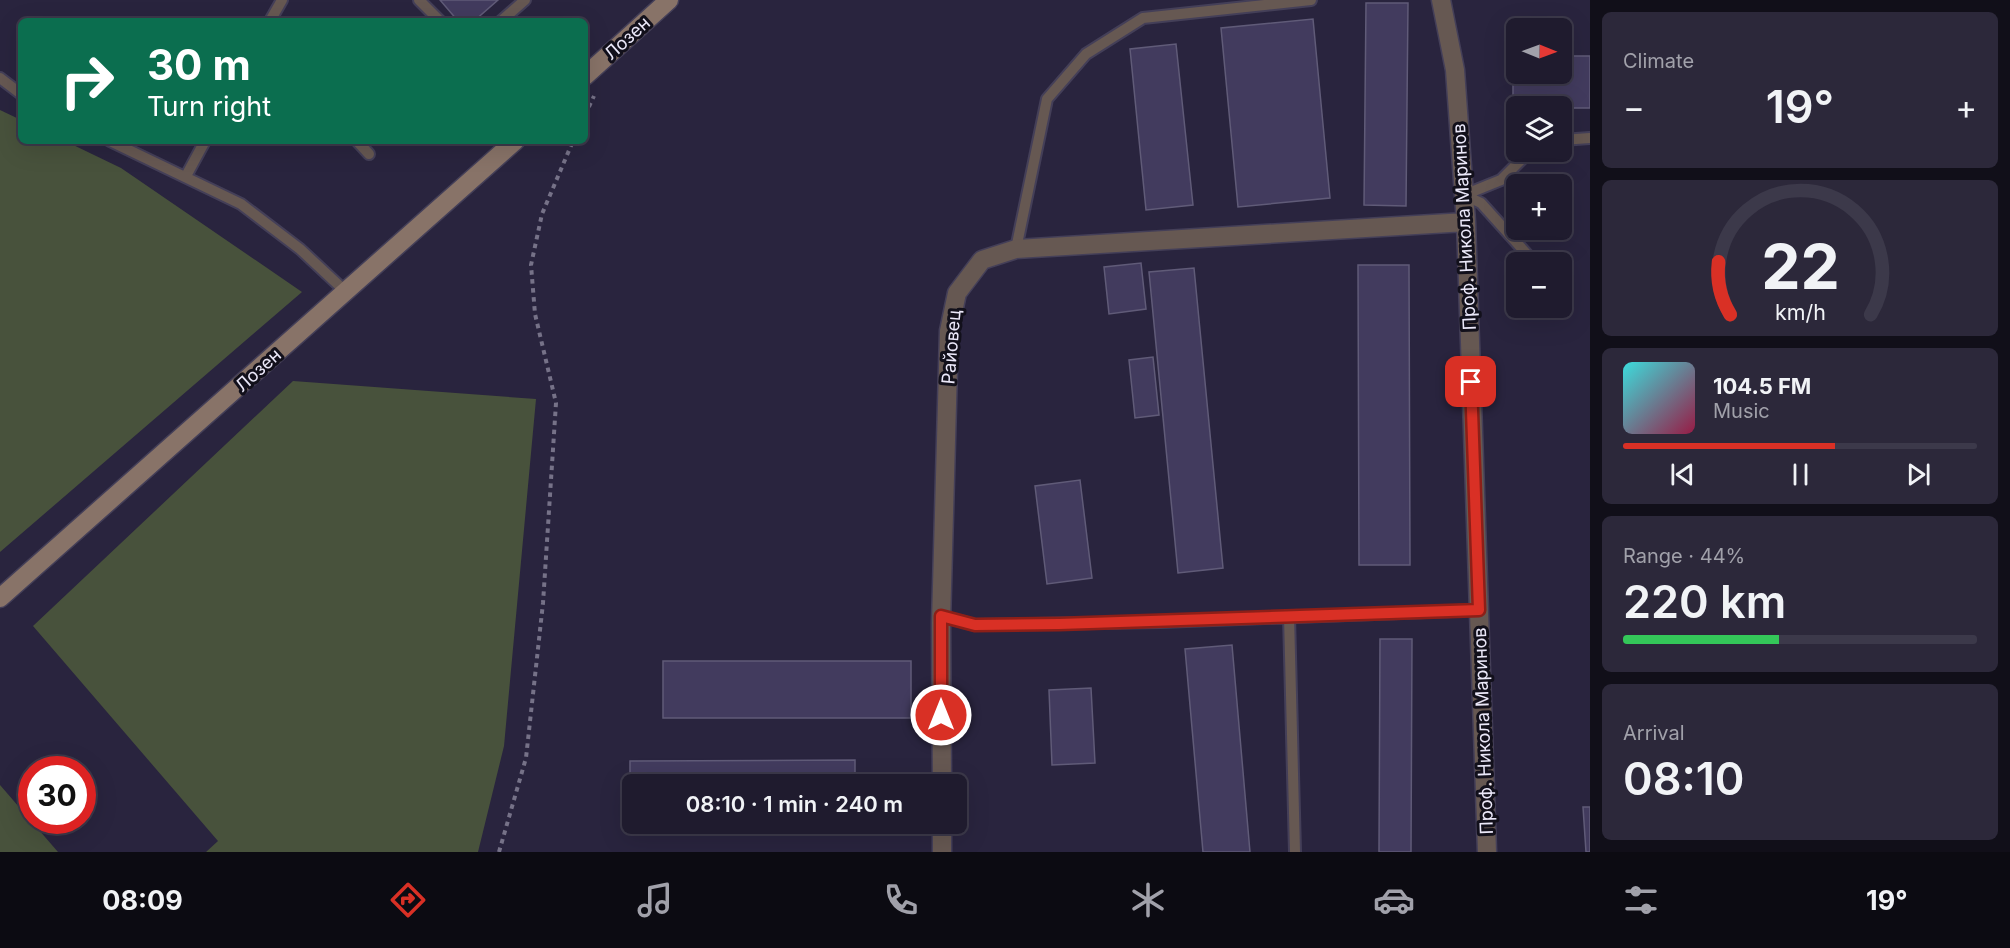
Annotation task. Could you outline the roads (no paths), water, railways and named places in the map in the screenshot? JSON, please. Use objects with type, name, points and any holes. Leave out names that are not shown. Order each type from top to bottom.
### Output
[{"type":"street","name":"Лозен","points":[[588,73],[669,0]]},
{"type":"street","name":"Проф. Никола Маринов","points":[[1441,0],[1455,70],[1466,222],[1487,852]]},
{"type":"street","name":"Лозен","points":[[0,598],[512,144]]},
{"type":"street","name":"Райовец","points":[[942,774],[941,616],[949,330],[957,293],[982,260],[1016,249],[1466,222]]},
{"type":"street","points":[[942,834],[942,852]]},
{"type":"lane","points":[[272,18],[282,0]]},
{"type":"lane","points":[[419,0],[437,18]]},
{"type":"lane","points":[[504,18],[525,0]]},
{"type":"lane","points":[[1016,249],[1047,99],[1086,54],[1143,18],[1311,0]]},
{"type":"lane","points":[[0,78],[18,92]]},
{"type":"lane","points":[[1572,139],[1590,138]]},
{"type":"lane","points":[[117,144],[241,204],[300,249],[346,292]]},
{"type":"lane","points":[[186,176],[203,144]]},
{"type":"lane","points":[[360,144],[369,154]]},
{"type":"lane","points":[[1464,195],[1501,180],[1519,162]]},
{"type":"lane","points":[[1464,195],[1481,203],[1525,252]]},
{"type":"lane","points":[[941,616],[975,625],[1151,623],[1479,610]]},
{"type":"lane","points":[[1289,616],[1295,852]]}]
